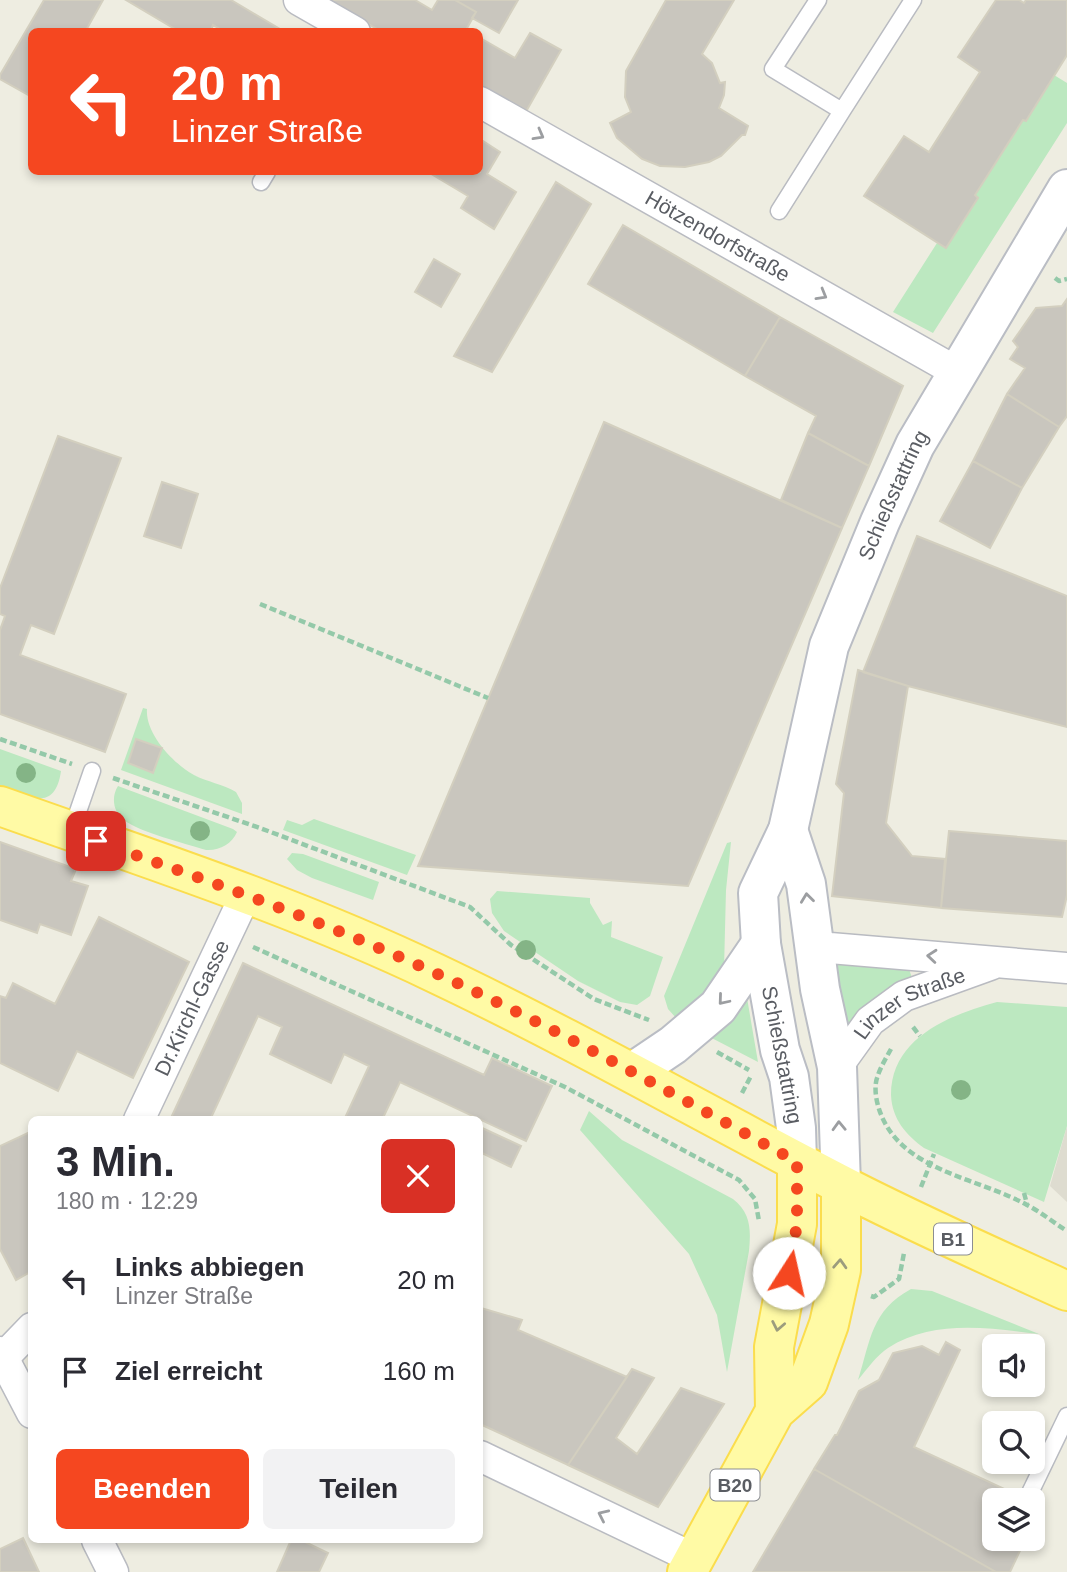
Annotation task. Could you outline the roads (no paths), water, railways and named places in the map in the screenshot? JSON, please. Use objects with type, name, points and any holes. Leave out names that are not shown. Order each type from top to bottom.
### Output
[{"type":"main road","name":"Schießstattring","points":[[797,1162],[796,1128],[789,1077],[780,1050],[761,944],[758,893],[788,830],[829,646],[880,522],[915,445],[1067,189]]},
{"type":"main road","name":"B1","points":[[0,806],[246,894],[434,972],[633,1072],[841,1185],[1067,1291]]},
{"type":"main road","name":"Schießstattring","points":[[788,830],[806,884],[813,944],[837,1067],[841,1185]]},
{"type":"main road","points":[[633,1072],[673,1045],[718,1007],[761,944]]},
{"type":"main road","name":"B20","points":[[775,1411],[774,1347],[797,1224],[797,1162]]},
{"type":"main road","name":"B20","points":[[682,1558],[775,1411],[807,1382],[829,1324],[841,1270],[841,1185]]},
{"type":"street","points":[[299,0],[344,28]]},
{"type":"street","name":"Hötzendorfstraße","points":[[483,104],[957,372]]},
{"type":"street","name":"Dr.Kirchl-Gasse","points":[[141,1116],[246,894]]},
{"type":"street","name":"Linzer Straße","points":[[813,944],[1067,968]]},
{"type":"street","name":"Linzer Straße","points":[[837,1067],[870,1021],[904,996],[1000,962]]},
{"type":"street","points":[[28,1332],[1,1357],[28,1406]]},
{"type":"street","points":[[483,1458],[682,1558]]},
{"type":"street","points":[[98,1543],[113,1572]]},
{"type":"lane","points":[[818,0],[773,69],[842,111]]},
{"type":"lane","points":[[779,211],[913,0]]},
{"type":"lane","points":[[71,832],[92,771]]},
{"type":"lane","points":[[1032,1488],[1067,1416]]}]
